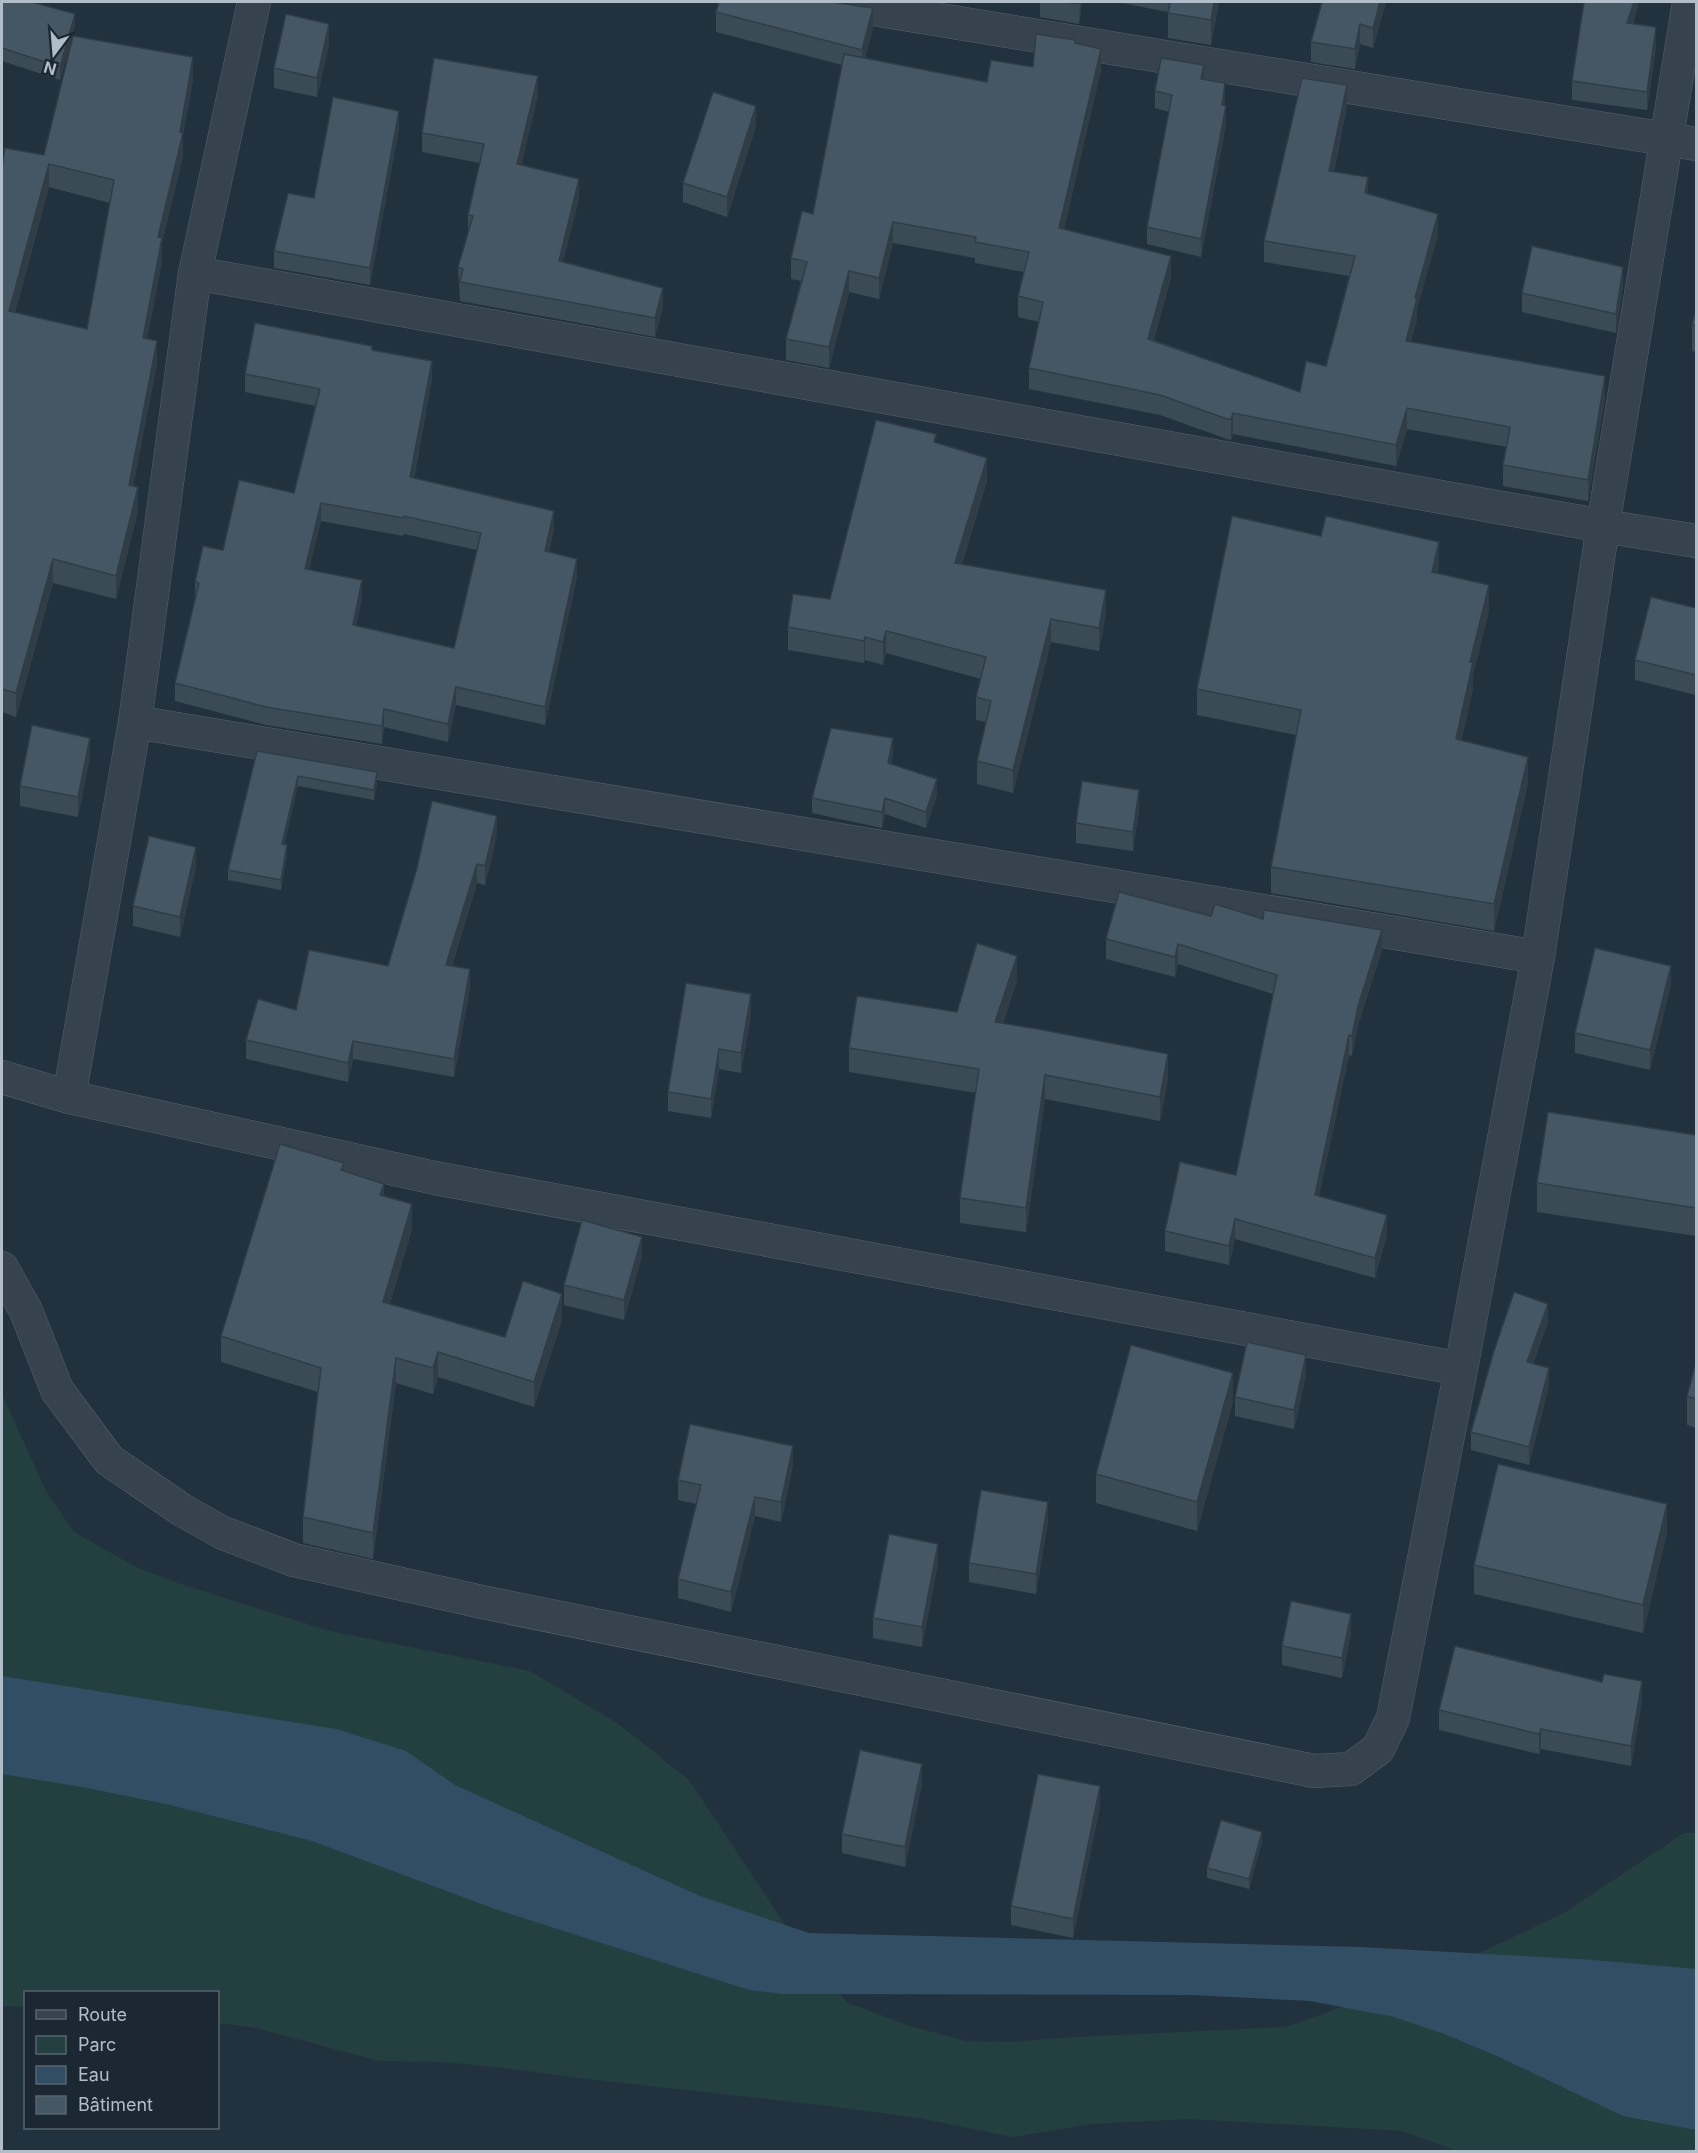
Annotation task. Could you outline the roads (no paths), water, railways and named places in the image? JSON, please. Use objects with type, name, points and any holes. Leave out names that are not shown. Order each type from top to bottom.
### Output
[{"type":"street","points":[[69,1097],[135,722],[195,273],[254,2]]},
{"type":"street","points":[[831,2],[1682,141]]},
{"type":"street","points":[[2,1268],[26,1311],[57,1390],[109,1460],[182,1510],[223,1533],[294,1560],[471,1600],[1314,1770],[1351,1769],[1378,1749],[1393,1718],[1538,957],[1603,526],[1682,141],[1689,2]]},
{"type":"street","points":[[195,273],[1696,541]]},
{"type":"street","points":[[135,722],[1538,957]]},
{"type":"street","points":[[2,1077],[69,1097],[435,1178],[1461,1369]]},
{"type":"water","points":[[2,1676],[336,1729],[406,1751],[455,1785],[700,1896],[809,1933],[1361,1947],[1594,1960],[1696,1969],[1696,2130],[1623,2116],[1497,2056],[1447,2035],[1394,2017],[1310,2001],[1191,1995],[783,1994],[749,1990],[495,1909],[312,1841],[166,1804],[2,1774]]}]
